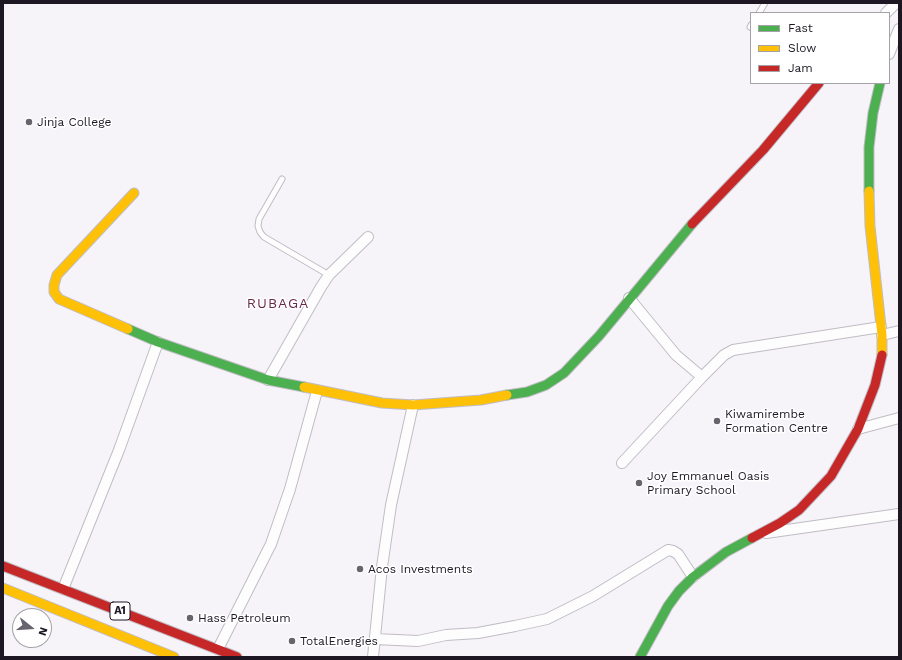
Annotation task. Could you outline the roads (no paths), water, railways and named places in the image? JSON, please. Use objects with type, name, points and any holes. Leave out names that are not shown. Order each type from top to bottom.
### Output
[{"type":"main road","points":[[134,193],[57,275],[54,285],[54,292],[59,299],[158,342],[268,380],[382,404],[413,405],[481,400],[527,392],[546,385],[564,373],[599,336],[680,236],[763,150],[818,84]]},
{"type":"main road","points":[[640,657],[668,606],[679,591],[693,577],[726,552],[760,534],[799,510],[831,476],[858,429],[880,367],[883,352],[870,226],[868,175],[869,147],[873,113],[880,84]]},
{"type":"main road","name":"A1","points":[[3,566],[237,657]]},
{"type":"main road","name":"A1","points":[[3,588],[154,654],[174,657]]},
{"type":"street","points":[[887,12],[896,3]]},
{"type":"street","points":[[890,52],[899,29]]},
{"type":"street","points":[[268,380],[321,286],[368,237]]},
{"type":"street","points":[[629,298],[676,355],[702,377]]},
{"type":"street","points":[[622,462],[702,377],[724,355],[733,350],[882,331],[899,331]]},
{"type":"street","points":[[63,589],[120,450],[158,342]]},
{"type":"street","points":[[218,649],[271,544],[290,489],[317,391]]},
{"type":"street","points":[[373,657],[382,567],[391,505],[413,405]]},
{"type":"street","points":[[858,429],[899,418]]},
{"type":"street","points":[[760,534],[899,514]]},
{"type":"street","points":[[375,639],[418,641],[446,635],[486,631],[547,619],[593,596],[668,550],[678,554],[693,577]]},
{"type":"street","points":[[645,657],[650,639]]},
{"type":"lane","points":[[760,12],[765,3]]},
{"type":"lane","points":[[282,179],[259,219],[258,226],[260,232],[264,237],[330,275]]},
{"type":"place","name":"Jinja College","points":[[29,122]]},
{"type":"place","name":"Kiwamirembe Formation Centre","points":[[717,421]]},
{"type":"place","name":"Joy Emmanuel Oasis Primary School","points":[[639,483]]},
{"type":"place","name":"Acos Investments","points":[[360,569]]},
{"type":"place","name":"Hass Petroleum","points":[[190,618]]},
{"type":"place","name":"TotalEnergies","points":[[292,641]]},
{"type":"district","name":"RUBAGA","points":[[278,304]]}]
